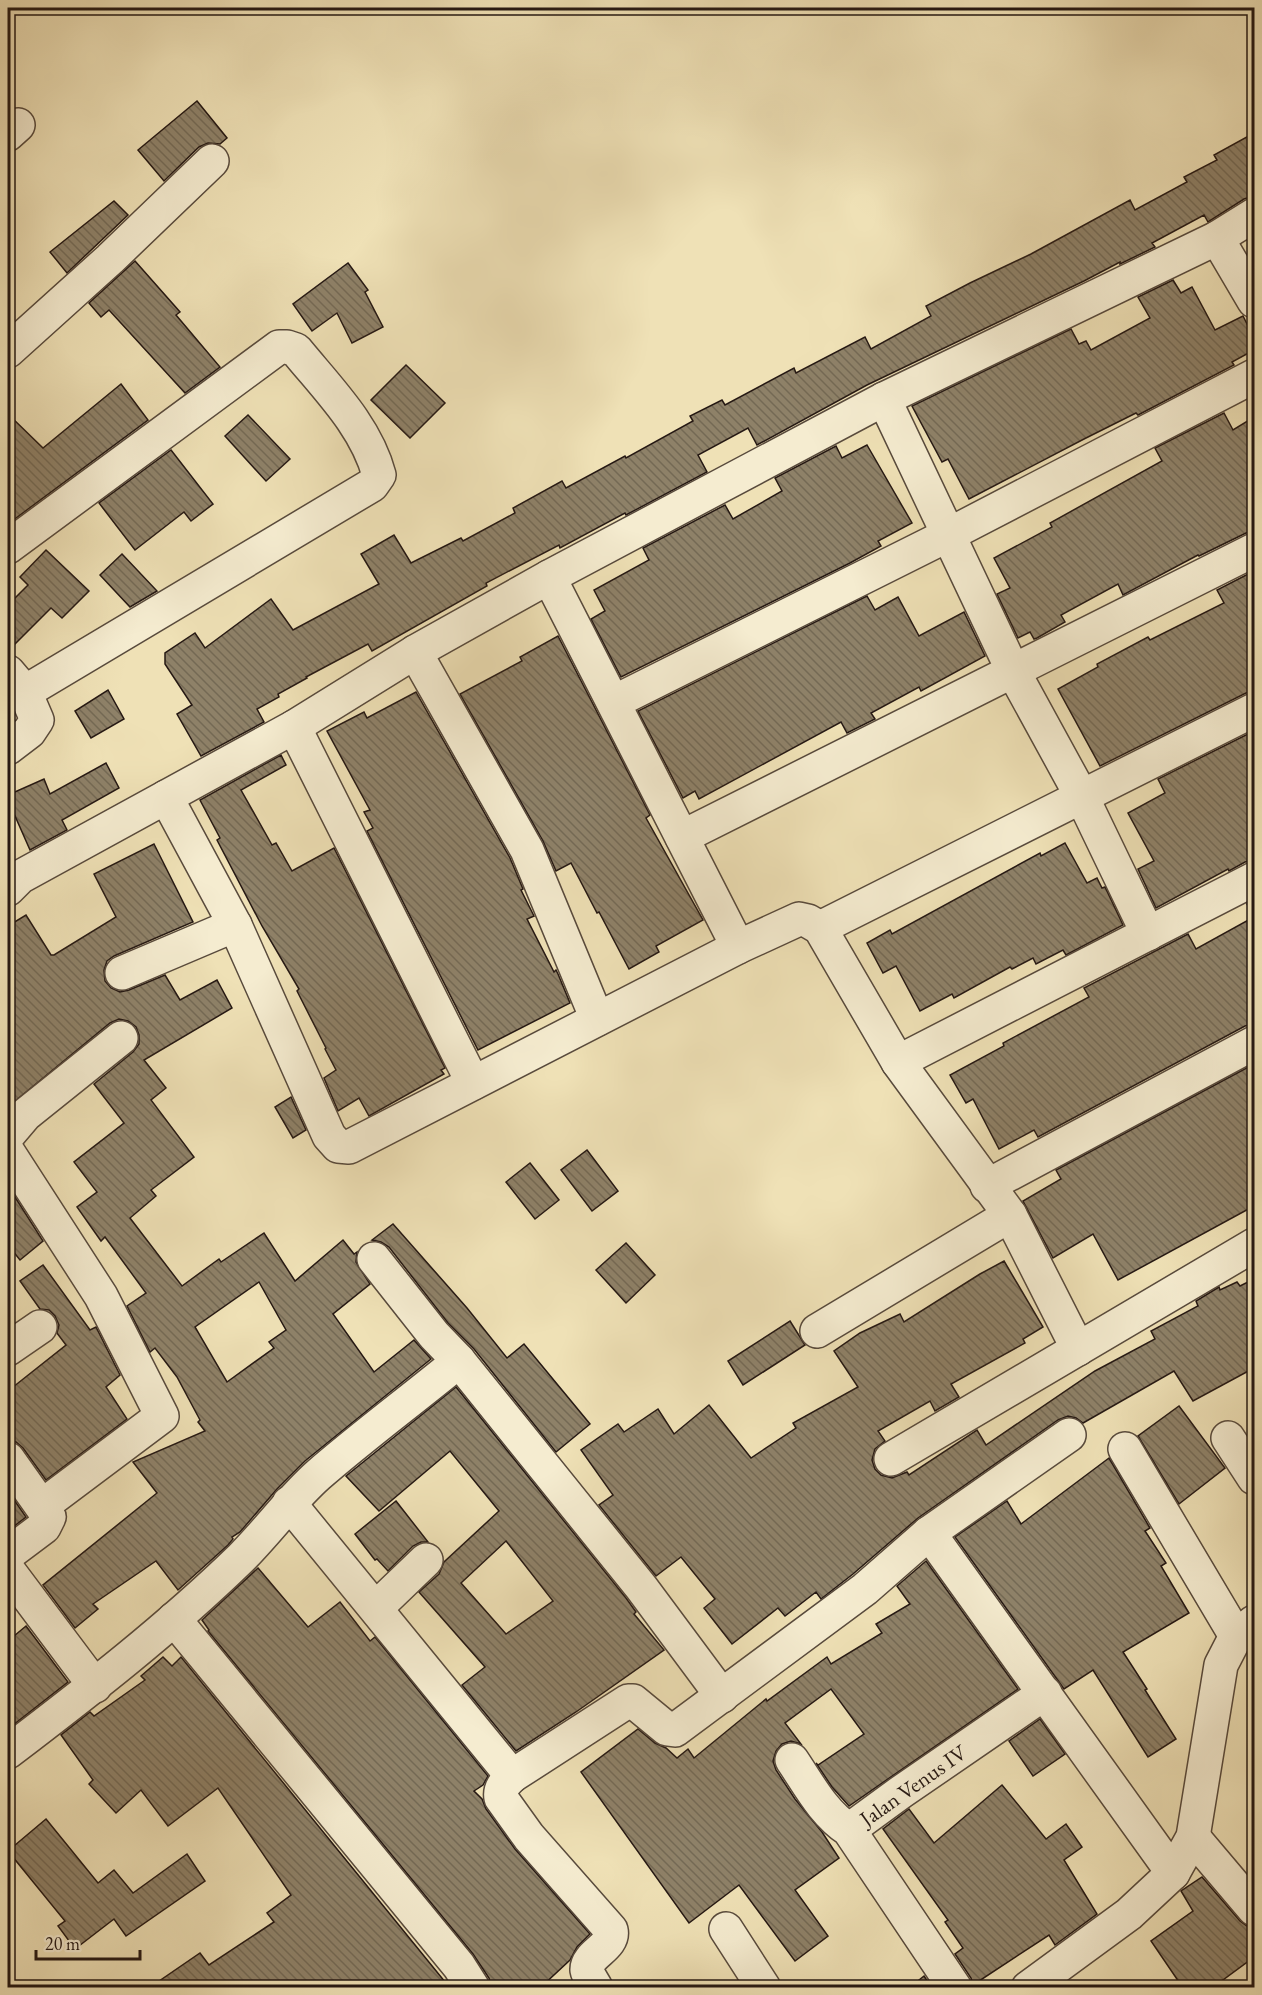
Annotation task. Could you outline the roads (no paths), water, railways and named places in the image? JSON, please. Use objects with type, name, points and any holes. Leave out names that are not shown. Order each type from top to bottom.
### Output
[{"type":"street","points":[[8,351],[110,259],[212,161]]},
{"type":"street","points":[[12,878],[294,727],[415,652],[549,577],[884,399],[1217,238],[1254,215]]},
{"type":"street","points":[[1217,238],[1254,301]]},
{"type":"street","points":[[8,547],[279,347],[296,351],[346,409],[375,458],[379,474],[372,485],[16,682],[37,720],[29,732],[8,748]]},
{"type":"street","points":[[614,702],[948,535],[1254,376]]},
{"type":"street","points":[[884,399],[1013,671],[1082,797],[1148,934]]},
{"type":"street","points":[[682,837],[1254,550]]},
{"type":"street","points":[[549,577],[738,946]]},
{"type":"street","points":[[415,652],[527,850],[597,1019]]},
{"type":"street","points":[[820,928],[1254,710]]},
{"type":"street","points":[[294,727],[473,1083]]},
{"type":"street","points":[[166,797],[235,925],[329,1136],[338,1146],[349,1147],[738,946],[799,919],[820,928],[898,1062],[1010,1215],[1078,1348]]},
{"type":"street","points":[[898,1062],[1254,879]]},
{"type":"street","points":[[122,973],[235,925]]},
{"type":"street","points":[[8,1135],[25,1115],[121,1038]]},
{"type":"street","points":[[987,1186],[1254,1043]]},
{"type":"street","points":[[8,1152],[101,1296],[162,1416],[42,1506]]},
{"type":"street","points":[[817,1331],[1010,1215]]},
{"type":"street","points":[[891,1459],[1254,1245]]},
{"type":"street","points":[[374,1259],[434,1335],[459,1360],[641,1587],[722,1696]]},
{"type":"street","points":[[8,1349],[40,1327]]},
{"type":"street","points":[[8,1752],[95,1686],[174,1619],[242,1557],[317,1475],[459,1360]]},
{"type":"street","points":[[596,1988],[587,1968],[612,1935],[529,1837],[501,1798],[500,1792],[512,1776],[628,1701],[633,1701],[671,1730],[675,1730],[865,1589],[929,1533],[1070,1435]]},
{"type":"street","points":[[1228,1438],[1254,1478]]},
{"type":"street","points":[[1029,1988],[1129,1914],[1173,1873],[1193,1837],[1221,1665],[1245,1629],[1125,1449]]},
{"type":"street","points":[[8,1459],[49,1517],[44,1527],[8,1554]]},
{"type":"street","points":[[289,1503],[512,1776]]},
{"type":"street","points":[[929,1533],[1173,1873]]},
{"type":"street","points":[[376,1608],[426,1560]]},
{"type":"street","points":[[8,1570],[95,1686]]},
{"type":"street","points":[[174,1619],[459,1966],[473,1988]]},
{"type":"street","name":"Jalan Venus IV","points":[[955,1988],[849,1830],[1045,1694]]},
{"type":"street","points":[[792,1760],[826,1811],[849,1830]]},
{"type":"street","points":[[1193,1837],[1254,1909]]},
{"type":"street","points":[[726,1929],[764,1988]]}]
